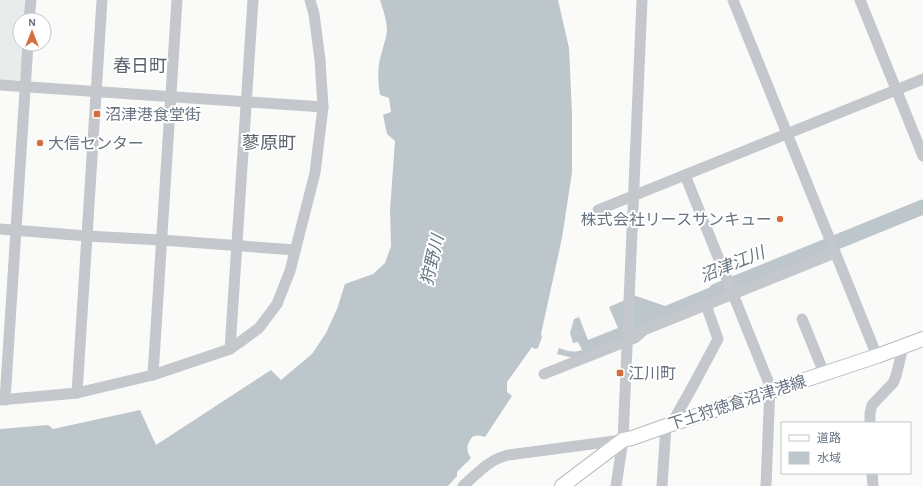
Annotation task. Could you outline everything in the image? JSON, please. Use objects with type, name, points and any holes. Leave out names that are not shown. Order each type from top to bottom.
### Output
[{"type":"main road","name":"下土狩徳倉沼津港線","points":[[562,486],[623,440],[824,374],[923,339]]},
{"type":"street","points":[[29,12],[30,0]]},
{"type":"street","points":[[77,393],[102,0]]},
{"type":"street","points":[[153,375],[177,0]]},
{"type":"street","points":[[230,348],[238,246],[253,0]]},
{"type":"street","points":[[27,52],[3,400],[77,393],[153,375],[230,348],[259,328],[277,304],[290,271],[315,173],[323,107],[320,60],[314,14],[310,0]]},
{"type":"street","points":[[616,486],[623,440],[642,0]]},
{"type":"street","points":[[733,0],[877,356]]},
{"type":"street","points":[[860,0],[923,156]]},
{"type":"street","points":[[598,210],[923,79]]},
{"type":"street","points":[[0,85],[323,107]]},
{"type":"street","points":[[685,176],[770,386],[766,486]]},
{"type":"street","points":[[0,229],[295,250]]},
{"type":"street","points":[[544,374],[635,338],[644,330],[835,253]]},
{"type":"street","points":[[662,486],[668,425],[694,384],[718,339],[706,305]]},
{"type":"street","points":[[802,318],[824,374]]},
{"type":"street","points":[[870,422],[872,406],[893,383],[903,347]]},
{"type":"street","points":[[466,485],[484,466],[504,456],[623,440]]},
{"type":"street","points":[[872,474],[873,486]]},
{"type":"shaded area","points":[[0,0],[26,0],[25,12],[12,12],[12,52],[23,52],[21,78],[14,82],[0,81]]},
{"type":"water","name":"狩野川","points":[[380,0],[558,0],[569,48],[572,114],[572,172],[562,238],[541,334],[542,337],[538,348],[535,349],[532,347],[507,382],[507,392],[512,396],[485,437],[472,437],[467,447],[471,458],[457,472],[457,476],[448,486],[0,486],[0,429],[48,425],[53,429],[140,410],[156,445],[271,370],[281,380],[312,354],[326,333],[337,309],[345,284],[373,274],[385,263],[391,246],[390,210],[395,141],[387,134],[383,115],[391,112],[389,98],[380,95],[378,75],[379,65],[387,27]]},
{"type":"water","points":[[725,281],[734,288],[632,335],[573,358],[557,354],[559,348],[570,351],[582,350],[578,342],[573,343],[570,333],[574,319],[579,317],[588,340],[618,328],[609,307],[634,296],[665,306]]},
{"type":"waterway","name":"沼津江川","points":[[716,291],[923,207]]},
{"type":"place","name":"沼津港食堂街","points":[[97,114]]},
{"type":"place","name":"大信センター","points":[[40,143]]},
{"type":"place","name":"株式会社リースサンキュー","points":[[780,219]]},
{"type":"place","name":"江川町","points":[[620,373]]},
{"type":"district","name":"春日町","points":[[140,66]]},
{"type":"district","name":"蓼原町","points":[[269,143]]}]
